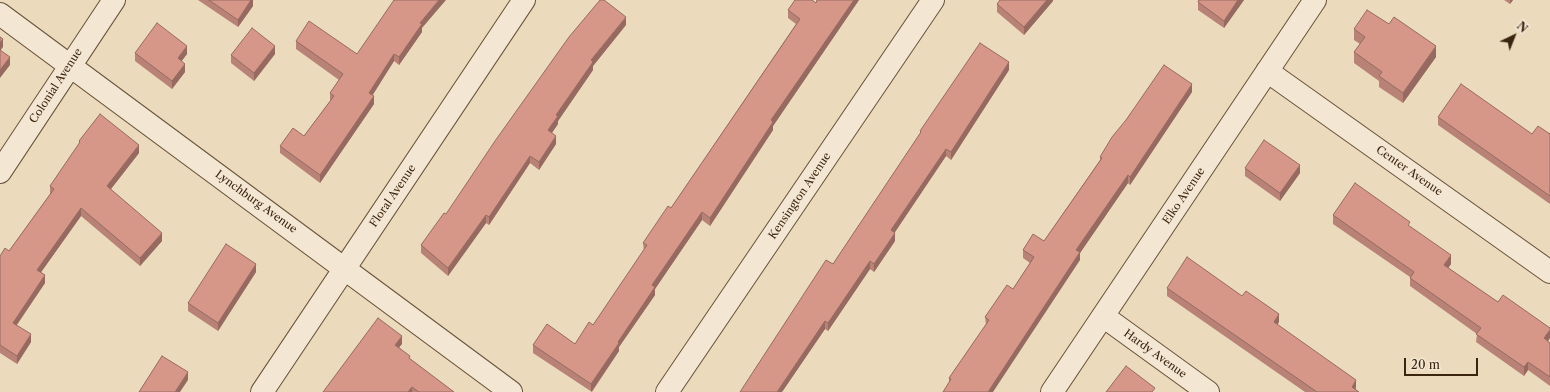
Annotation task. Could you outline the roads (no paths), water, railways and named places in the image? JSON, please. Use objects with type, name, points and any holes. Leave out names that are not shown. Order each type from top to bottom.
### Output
[{"type":"street","name":"Colonial Avenue","points":[[0,172],[114,0]]},
{"type":"street","name":"Floral Avenue","points":[[262,392],[524,0]]},
{"type":"street","name":"Kensington Avenue","points":[[667,392],[933,0]]},
{"type":"street","name":"Elko Avenue","points":[[1052,392],[1315,0]]},
{"type":"street","name":"Lynchburg Avenue","points":[[0,14],[511,392]]},
{"type":"street","name":"Center Avenue","points":[[1267,71],[1550,272]]},
{"type":"street","name":"Hardy Avenue","points":[[1103,316],[1208,392]]}]
